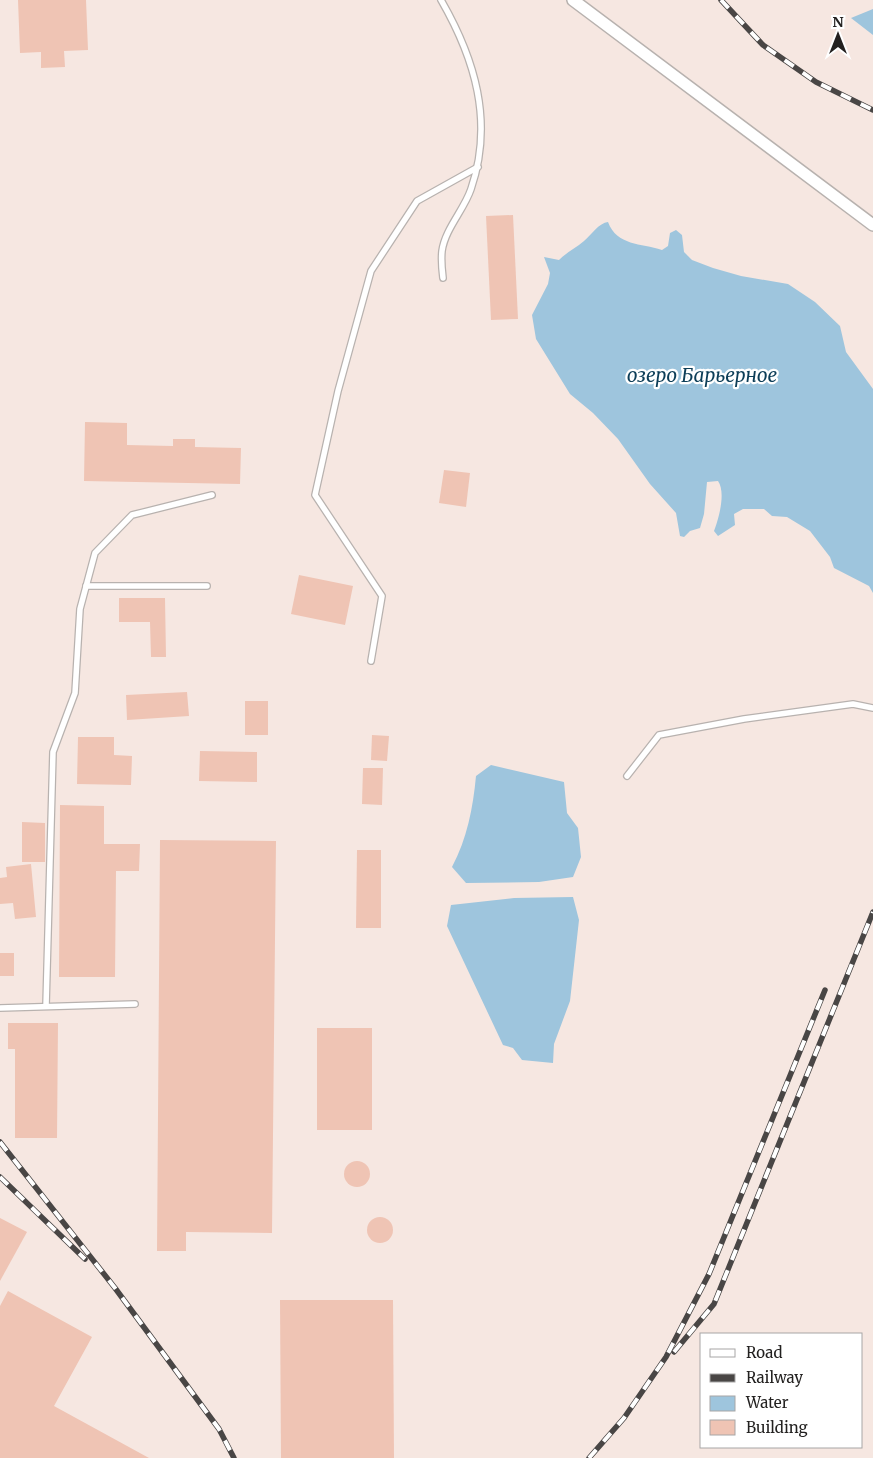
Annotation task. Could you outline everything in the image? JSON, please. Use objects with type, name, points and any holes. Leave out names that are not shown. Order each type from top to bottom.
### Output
[{"type":"street","points":[[573,0],[873,225]]},
{"type":"lane","points":[[441,0],[459,31],[472,66],[479,98],[481,154],[470,191],[452,226],[442,251],[443,278]]},
{"type":"lane","points":[[371,661],[382,596],[315,495],[338,391],[371,271],[417,200],[478,167]]},
{"type":"lane","points":[[46,1006],[54,752],[75,693],[80,609],[95,554],[132,515],[212,495]]},
{"type":"lane","points":[[86,586],[207,586]]},
{"type":"lane","points":[[627,776],[659,735],[744,719],[853,704],[873,708]]},
{"type":"lane","points":[[0,1008],[135,1004]]},
{"type":"shaded area","points":[[0,0],[873,0],[873,1458],[0,1458]]},
{"type":"water","points":[[873,9],[873,35],[851,18]]},
{"type":"water","name":"озеро Барьерное","points":[[608,222],[617,236],[624,240],[662,250],[668,246],[670,233],[676,230],[682,235],[684,252],[692,260],[741,276],[788,284],[815,302],[840,326],[846,352],[873,389],[873,593],[869,586],[834,568],[830,557],[810,531],[787,517],[772,516],[764,509],[743,509],[734,514],[735,525],[718,536],[714,531],[722,498],[718,481],[707,482],[704,514],[700,528],[690,531],[684,537],[680,536],[676,513],[650,484],[618,439],[593,413],[570,394],[536,339],[532,315],[548,284],[550,273],[544,257],[559,260],[599,227]]},
{"type":"water","points":[[491,765],[564,782],[567,813],[578,828],[581,857],[573,877],[539,882],[466,883],[452,867],[462,845],[468,823],[476,776]]},
{"type":"water","points":[[573,897],[579,920],[570,1001],[554,1044],[553,1063],[522,1060],[513,1048],[503,1045],[447,926],[451,905],[514,898]]},
{"type":"building","points":[[18,0],[86,0],[88,50],[64,51],[65,67],[41,68],[41,52],[20,53]]},
{"type":"building","points":[[513,215],[518,319],[491,320],[486,216]]},
{"type":"building","points":[[85,422],[127,423],[127,445],[173,446],[173,439],[195,439],[195,447],[241,448],[240,484],[84,481]]},
{"type":"building","points":[[444,470],[470,473],[466,507],[439,503]]},
{"type":"building","points":[[299,575],[353,586],[345,625],[291,614]]},
{"type":"building","points":[[119,598],[165,598],[166,657],[151,657],[150,622],[119,622]]},
{"type":"building","points":[[187,692],[189,716],[127,720],[126,695]]},
{"type":"building","points":[[245,701],[268,701],[268,735],[245,735]]},
{"type":"building","points":[[372,735],[389,736],[387,761],[371,760]]},
{"type":"building","points":[[78,737],[114,737],[114,755],[132,756],[131,785],[77,784]]},
{"type":"building","points":[[200,751],[257,752],[257,782],[199,781]]},
{"type":"building","points":[[363,768],[383,768],[382,805],[362,804]]},
{"type":"building","points":[[60,805],[104,806],[104,844],[140,844],[139,871],[116,871],[115,977],[59,977]]},
{"type":"building","points":[[22,822],[45,823],[45,862],[22,862]]},
{"type":"building","points":[[160,840],[276,841],[272,1233],[186,1232],[186,1251],[157,1251]]},
{"type":"building","points":[[357,850],[381,850],[381,928],[356,928]]},
{"type":"building","points":[[31,864],[36,917],[15,919],[13,903],[0,904],[0,878],[7,877],[6,867]]},
{"type":"building","points":[[0,953],[14,953],[14,976],[0,976]]},
{"type":"building","points":[[8,1023],[58,1023],[57,1138],[15,1138],[15,1049],[8,1049]]},
{"type":"building","points":[[317,1028],[372,1028],[372,1130],[317,1130]]},
{"type":"building","points":[[357,1161],[367,1164],[370,1174],[367,1184],[357,1187],[347,1184],[344,1174],[347,1164]]},
{"type":"building","points":[[380,1217],[390,1220],[393,1230],[390,1240],[380,1243],[370,1240],[367,1230],[370,1220]]},
{"type":"building","points":[[0,1218],[27,1232],[0,1281]]},
{"type":"building","points":[[8,1291],[92,1337],[54,1406],[149,1458],[0,1458],[0,1306]]},
{"type":"building","points":[[280,1300],[393,1300],[394,1458],[281,1458]]},
{"type":"railway","points":[[721,0],[763,45],[816,82],[873,110]]},
{"type":"railway","points":[[674,1352],[714,1304],[873,912]]},
{"type":"railway","points":[[589,1458],[624,1418],[666,1357],[709,1274],[825,990]]},
{"type":"railway","points":[[0,1142],[115,1288],[219,1429],[234,1458]]},
{"type":"railway","points":[[0,1177],[85,1259]]}]
